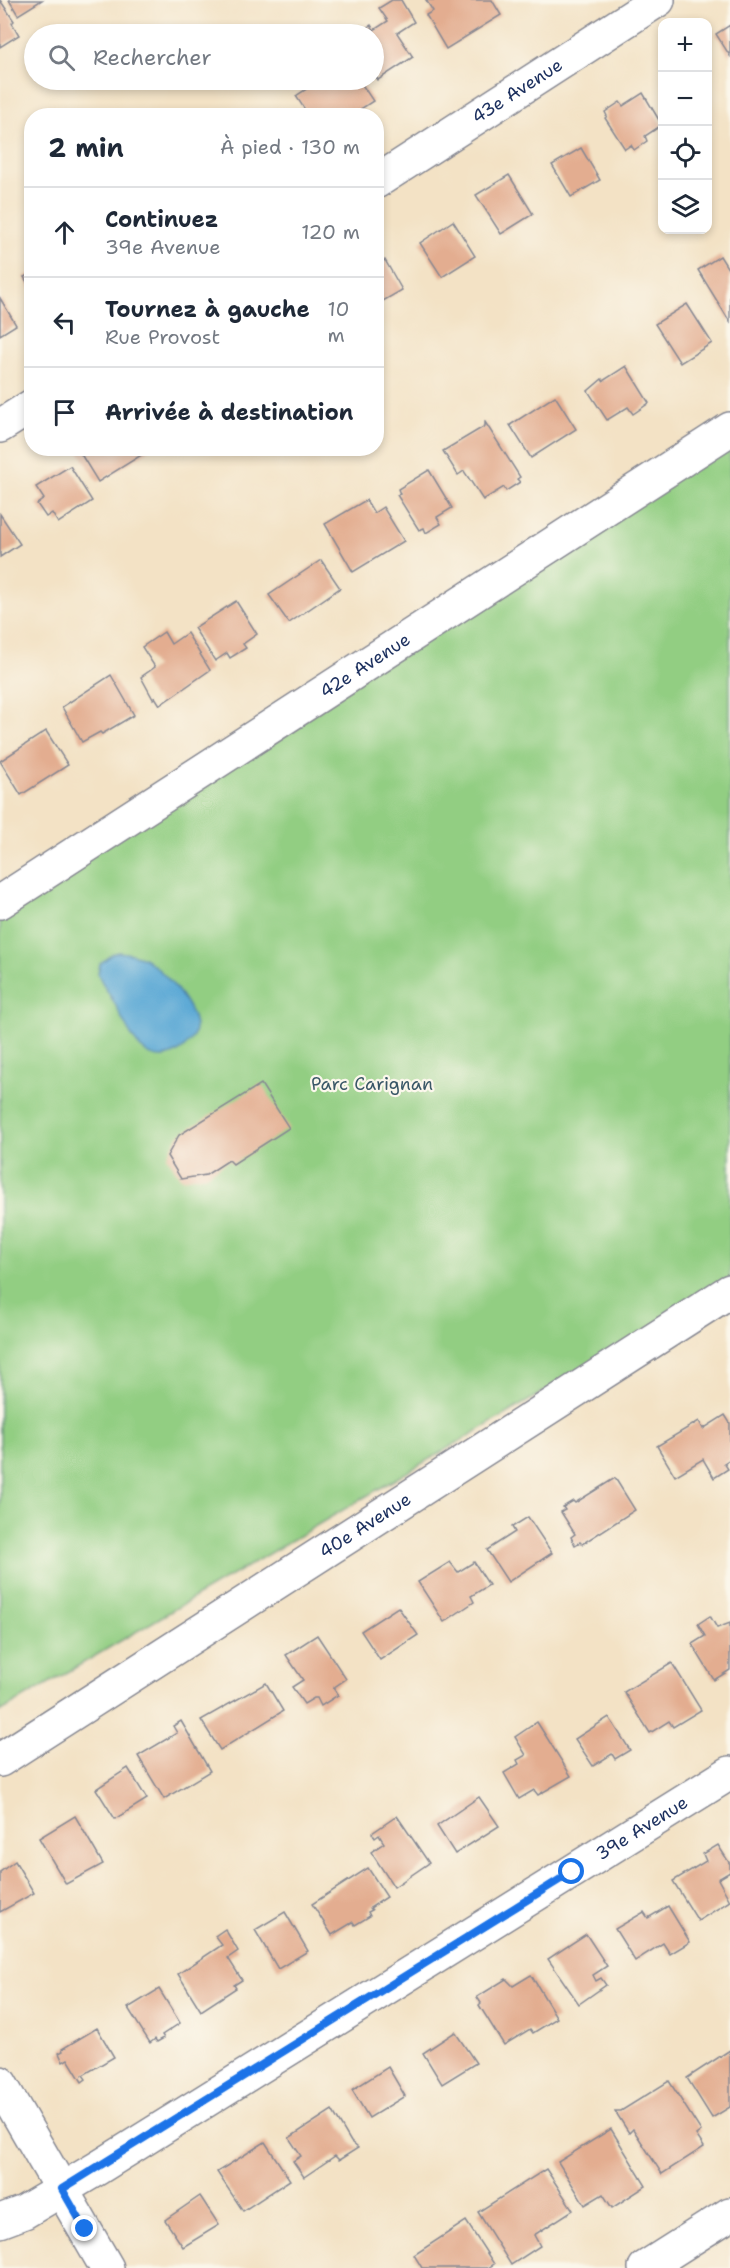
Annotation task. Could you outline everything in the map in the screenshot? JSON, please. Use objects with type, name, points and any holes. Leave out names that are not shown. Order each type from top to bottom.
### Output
[{"type":"street","name":"43e Avenue","points":[[384,178],[658,0]]},
{"type":"street","points":[[0,426],[24,411]]},
{"type":"street","name":"42e Avenue","points":[[0,902],[730,429]]},
{"type":"street","name":"40e Avenue","points":[[0,1760],[730,1291]]},
{"type":"street","name":"39e Avenue","points":[[0,2221],[24,2212],[62,2189],[730,1773]]},
{"type":"street","points":[[0,2083],[107,2268]]},
{"type":"street","points":[[645,2268],[730,2214]]},
{"type":"green space","name":"Parc Carignan","points":[[730,431],[730,1282],[0,1712],[0,907]]},
{"type":"water","points":[[119,952],[133,954],[149,961],[176,988],[194,1020],[193,1036],[183,1049],[164,1057],[154,1056],[137,1044],[131,1035],[98,974],[100,964],[112,954]]},
{"type":"building","points":[[0,0],[14,21],[12,23],[19,35],[0,47]]},
{"type":"building","points":[[9,0],[42,0],[18,15]]},
{"type":"building","points":[[392,0],[401,0],[414,22],[397,33],[413,57],[384,76],[383,24],[388,21],[379,8]]},
{"type":"building","points":[[426,0],[492,0],[501,15],[446,49],[426,15],[433,11]]},
{"type":"building","points":[[730,25],[730,56],[716,34]]},
{"type":"building","points":[[305,90],[366,90],[373,101],[362,108],[304,108],[296,96]]},
{"type":"building","points":[[643,93],[658,118],[658,128],[645,136],[647,141],[634,150],[631,145],[625,149],[605,118],[607,116],[605,112],[620,102],[623,106]]},
{"type":"building","points":[[581,148],[600,180],[571,197],[552,165]]},
{"type":"building","points":[[509,175],[533,214],[501,234],[476,195]]},
{"type":"building","points":[[453,221],[475,256],[442,277],[420,243]]},
{"type":"building","points":[[720,256],[730,272],[730,322],[698,270]]},
{"type":"building","points":[[384,261],[402,290],[384,300]]},
{"type":"building","points":[[0,298],[16,325],[0,335]]},
{"type":"building","points":[[687,304],[712,343],[680,363],[655,324]]},
{"type":"building","points":[[626,366],[649,403],[633,414],[628,407],[607,420],[588,391],[602,379],[603,381]]},
{"type":"building","points":[[555,396],[576,429],[531,458],[510,425]]},
{"type":"building","points":[[485,422],[520,477],[517,479],[520,482],[506,491],[504,487],[483,500],[464,471],[458,475],[443,451],[485,426]]},
{"type":"building","points":[[82,456],[140,456],[98,482]]},
{"type":"building","points":[[70,466],[92,501],[58,523],[52,513],[46,517],[37,504],[44,499],[36,487]]},
{"type":"building","points":[[429,470],[452,508],[437,517],[441,524],[426,533],[424,528],[419,530],[397,495],[400,494],[398,489]]},
{"type":"building","points":[[366,500],[374,513],[383,507],[404,541],[353,572],[325,524]]},
{"type":"building","points":[[0,514],[20,544],[0,557]]},
{"type":"building","points":[[321,560],[340,588],[289,623],[269,595]]},
{"type":"building","points":[[236,601],[257,634],[243,644],[246,648],[230,658],[227,653],[215,661],[194,628]]},
{"type":"building","points":[[164,632],[171,644],[187,633],[210,670],[160,705],[155,697],[153,699],[141,677],[155,667],[142,647]]},
{"type":"building","points":[[111,675],[134,715],[102,734],[100,732],[82,742],[62,707]]},
{"type":"building","points":[[46,731],[68,765],[21,795],[0,761]]},
{"type":"building","points":[[261,1084],[289,1128],[233,1164],[229,1160],[206,1175],[181,1179],[167,1156],[179,1135]]},
{"type":"building","points":[[725,1415],[730,1423],[730,1459],[724,1463],[728,1469],[714,1478],[703,1459],[675,1476],[657,1446],[699,1421],[703,1429]]},
{"type":"building","points":[[615,1478],[635,1510],[582,1544],[580,1542],[575,1545],[571,1537],[575,1534],[561,1512],[565,1510],[563,1507],[573,1501],[575,1503]]},
{"type":"building","points":[[528,1517],[552,1553],[508,1582],[487,1550],[515,1532],[512,1527]]},
{"type":"building","points":[[450,1562],[458,1572],[474,1562],[489,1585],[471,1596],[474,1602],[444,1622],[418,1582]]},
{"type":"building","points":[[398,1607],[418,1635],[380,1660],[361,1631]]},
{"type":"building","points":[[710,1616],[717,1628],[730,1623],[730,1670],[714,1680],[692,1644],[705,1636],[698,1624]]},
{"type":"building","points":[[317,1635],[346,1679],[333,1688],[338,1695],[321,1706],[317,1698],[304,1704],[292,1687],[303,1680],[286,1655]]},
{"type":"building","points":[[672,1663],[701,1710],[673,1727],[669,1721],[650,1733],[624,1692]]},
{"type":"building","points":[[266,1683],[283,1711],[220,1750],[201,1720]]},
{"type":"building","points":[[609,1717],[630,1750],[615,1759],[612,1754],[593,1766],[575,1739]]},
{"type":"building","points":[[181,1721],[210,1771],[164,1799],[138,1756],[177,1733],[173,1726]]},
{"type":"building","points":[[537,1722],[571,1776],[538,1795],[534,1790],[519,1799],[504,1773],[519,1764],[517,1760],[526,1755],[515,1737]]},
{"type":"building","points":[[128,1768],[147,1799],[115,1819],[96,1789]]},
{"type":"building","points":[[479,1797],[499,1826],[455,1854],[437,1826]]},
{"type":"building","points":[[75,1816],[103,1864],[66,1884],[39,1838]]},
{"type":"building","points":[[397,1816],[429,1863],[394,1887],[371,1852],[384,1843],[379,1835],[375,1838],[372,1833]]},
{"type":"building","points":[[718,1845],[730,1864],[730,1872],[718,1879],[730,1901],[698,1921],[673,1881],[706,1861],[703,1854]]},
{"type":"building","points":[[15,1861],[34,1893],[0,1912],[0,1872]]},
{"type":"building","points":[[368,1868],[387,1897],[370,1908],[372,1910],[368,1912],[370,1916],[355,1925],[353,1922],[332,1935],[312,1904]]},
{"type":"building","points":[[668,1906],[690,1942],[670,1954],[663,1943],[635,1961],[615,1929],[644,1912],[648,1918]]},
{"type":"building","points":[[285,1912],[308,1951],[278,1969],[255,1930]]},
{"type":"building","points":[[225,1929],[238,1951],[228,1958],[242,1980],[234,1985],[236,1988],[201,2011],[178,1974],[222,1945],[215,1936]]},
{"type":"building","points":[[586,1934],[607,1966],[593,1975],[596,1981],[601,1978],[606,1985],[579,2004],[548,1959]]},
{"type":"building","points":[[531,1975],[557,2018],[533,2033],[530,2029],[504,2045],[479,2005],[481,2003],[477,1997],[506,1979],[513,1986]]},
{"type":"building","points":[[159,1989],[180,2023],[162,2035],[164,2038],[157,2042],[155,2039],[150,2043],[128,2008]]},
{"type":"building","points":[[97,2028],[114,2057],[83,2075],[86,2079],[82,2082],[68,2059],[63,2062],[59,2053]]},
{"type":"building","points":[[455,2032],[476,2063],[442,2084],[423,2053]]},
{"type":"building","points":[[730,2050],[730,2107],[712,2118],[687,2078]]},
{"type":"building","points":[[388,2067],[405,2096],[369,2118],[352,2090]]},
{"type":"building","points":[[669,2081],[701,2131],[696,2135],[704,2147],[662,2174],[633,2129],[629,2133],[615,2111],[621,2111]]},
{"type":"building","points":[[332,2110],[351,2142],[358,2148],[339,2160],[335,2156],[304,2177],[293,2161],[301,2156],[289,2138]]},
{"type":"building","points":[[611,2129],[646,2186],[612,2208],[603,2194],[585,2205],[558,2162]]},
{"type":"building","points":[[265,2142],[290,2180],[243,2211],[217,2172]]},
{"type":"building","points":[[546,2169],[573,2210],[534,2235],[540,2246],[511,2265],[478,2212]]},
{"type":"building","points":[[200,2196],[219,2225],[183,2247],[165,2220]]},
{"type":"building","points":[[466,2221],[494,2264],[488,2268],[422,2268],[414,2255]]},
{"type":"route","points":[[85,2229],[62,2189],[572,1872]]}]
